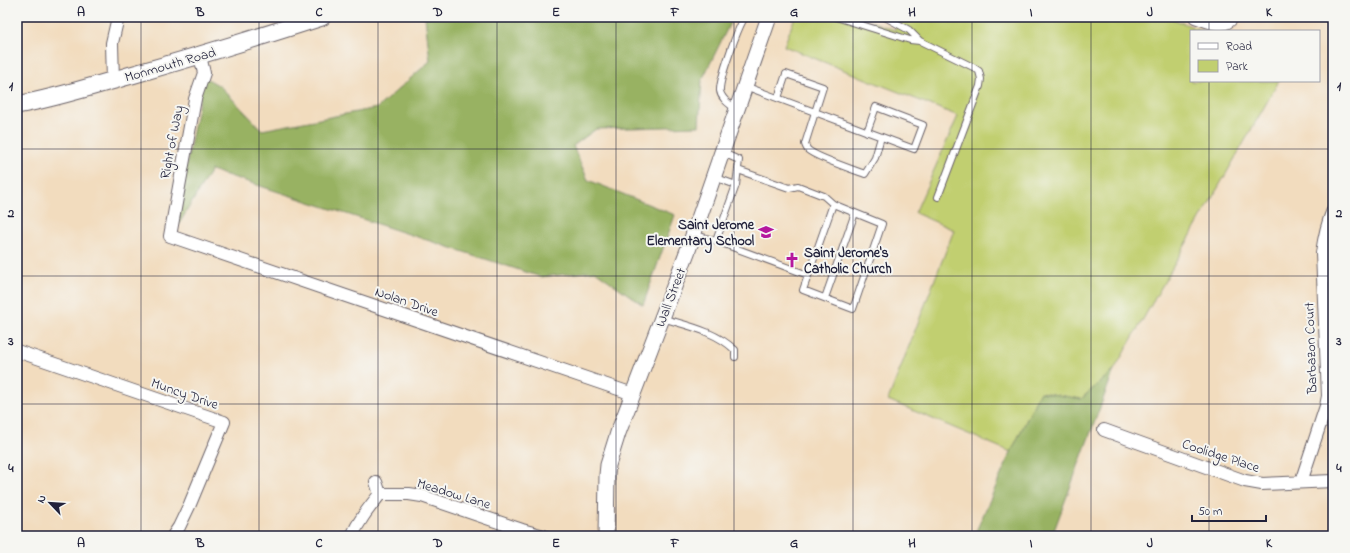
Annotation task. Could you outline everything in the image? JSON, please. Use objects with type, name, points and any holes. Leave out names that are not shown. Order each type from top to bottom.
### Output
[{"type":"main road","name":"Monmouth Road","points":[[17,105],[43,100],[200,56],[322,17]]},
{"type":"street","points":[[112,81],[112,43],[118,17]]},
{"type":"street","name":"Wall Street","points":[[606,536],[606,490],[608,465],[623,419],[693,234],[769,17]]},
{"type":"street","points":[[1195,17],[1223,25],[1229,22],[1233,17]]},
{"type":"street","name":"Right of Way","points":[[170,236],[195,99],[204,73],[200,56]]},
{"type":"street","name":"Barbazon Court","points":[[1301,482],[1328,396],[1322,253],[1323,240],[1333,210]]},
{"type":"street","name":"Nolan Drive","points":[[170,236],[633,394]]},
{"type":"street","name":"Muncy Drive","points":[[17,351],[224,422],[190,504],[173,536]]},
{"type":"street","points":[[224,422],[235,416]]},
{"type":"street","name":"Coolidge Place","points":[[1104,430],[1245,481],[1262,484],[1333,480]]},
{"type":"street","points":[[352,536],[357,523],[380,494],[376,482]]},
{"type":"street","name":"Meadow Lane","points":[[380,494],[408,494],[422,496],[544,536]]},
{"type":"lane","points":[[736,110],[723,97],[720,89],[731,49],[745,17]]},
{"type":"lane","points":[[836,17],[910,40],[920,41]]},
{"type":"lane","points":[[885,17],[909,30],[920,41],[979,71],[981,79],[980,86],[938,197]]},
{"type":"lane","points":[[778,98],[786,74],[823,87],[805,144],[808,150],[852,170],[865,174],[875,158],[881,137]]},
{"type":"lane","points":[[745,86],[867,132],[914,149],[923,125],[876,107],[867,132]]},
{"type":"lane","points":[[716,241],[736,185],[739,160],[721,152]]},
{"type":"lane","points":[[738,170],[789,188],[798,186],[824,196],[833,204],[882,224],[853,309],[803,290],[833,204]]},
{"type":"lane","points":[[713,176],[736,185]]},
{"type":"lane","points":[[825,298],[855,213]]},
{"type":"lane","points":[[693,234],[808,275]]},
{"type":"lane","points":[[662,318],[703,330],[725,341],[735,350],[735,357]]},
{"type":"green space","points":[[425,17],[733,17],[702,80],[699,126],[596,129],[573,146],[588,180],[675,215],[643,305],[595,271],[541,277],[211,170],[172,236],[204,77],[220,86],[262,130],[377,108],[430,61]]},
{"type":"green space","points":[[795,17],[858,17],[895,30],[898,17],[1168,17],[1200,30],[1190,30],[1190,82],[1278,82],[1114,370],[1081,399],[1040,392],[1011,452],[888,400],[954,230],[915,213],[958,116],[784,46]]},
{"type":"green space","points":[[1114,370],[1052,536],[974,536],[1011,452],[1040,392],[1081,399]]},
{"type":"place","name":"Saint Jerome Elementary School","points":[[766,232]]},
{"type":"place","name":"Saint Jerome's Catholic Church","points":[[792,260]]}]
